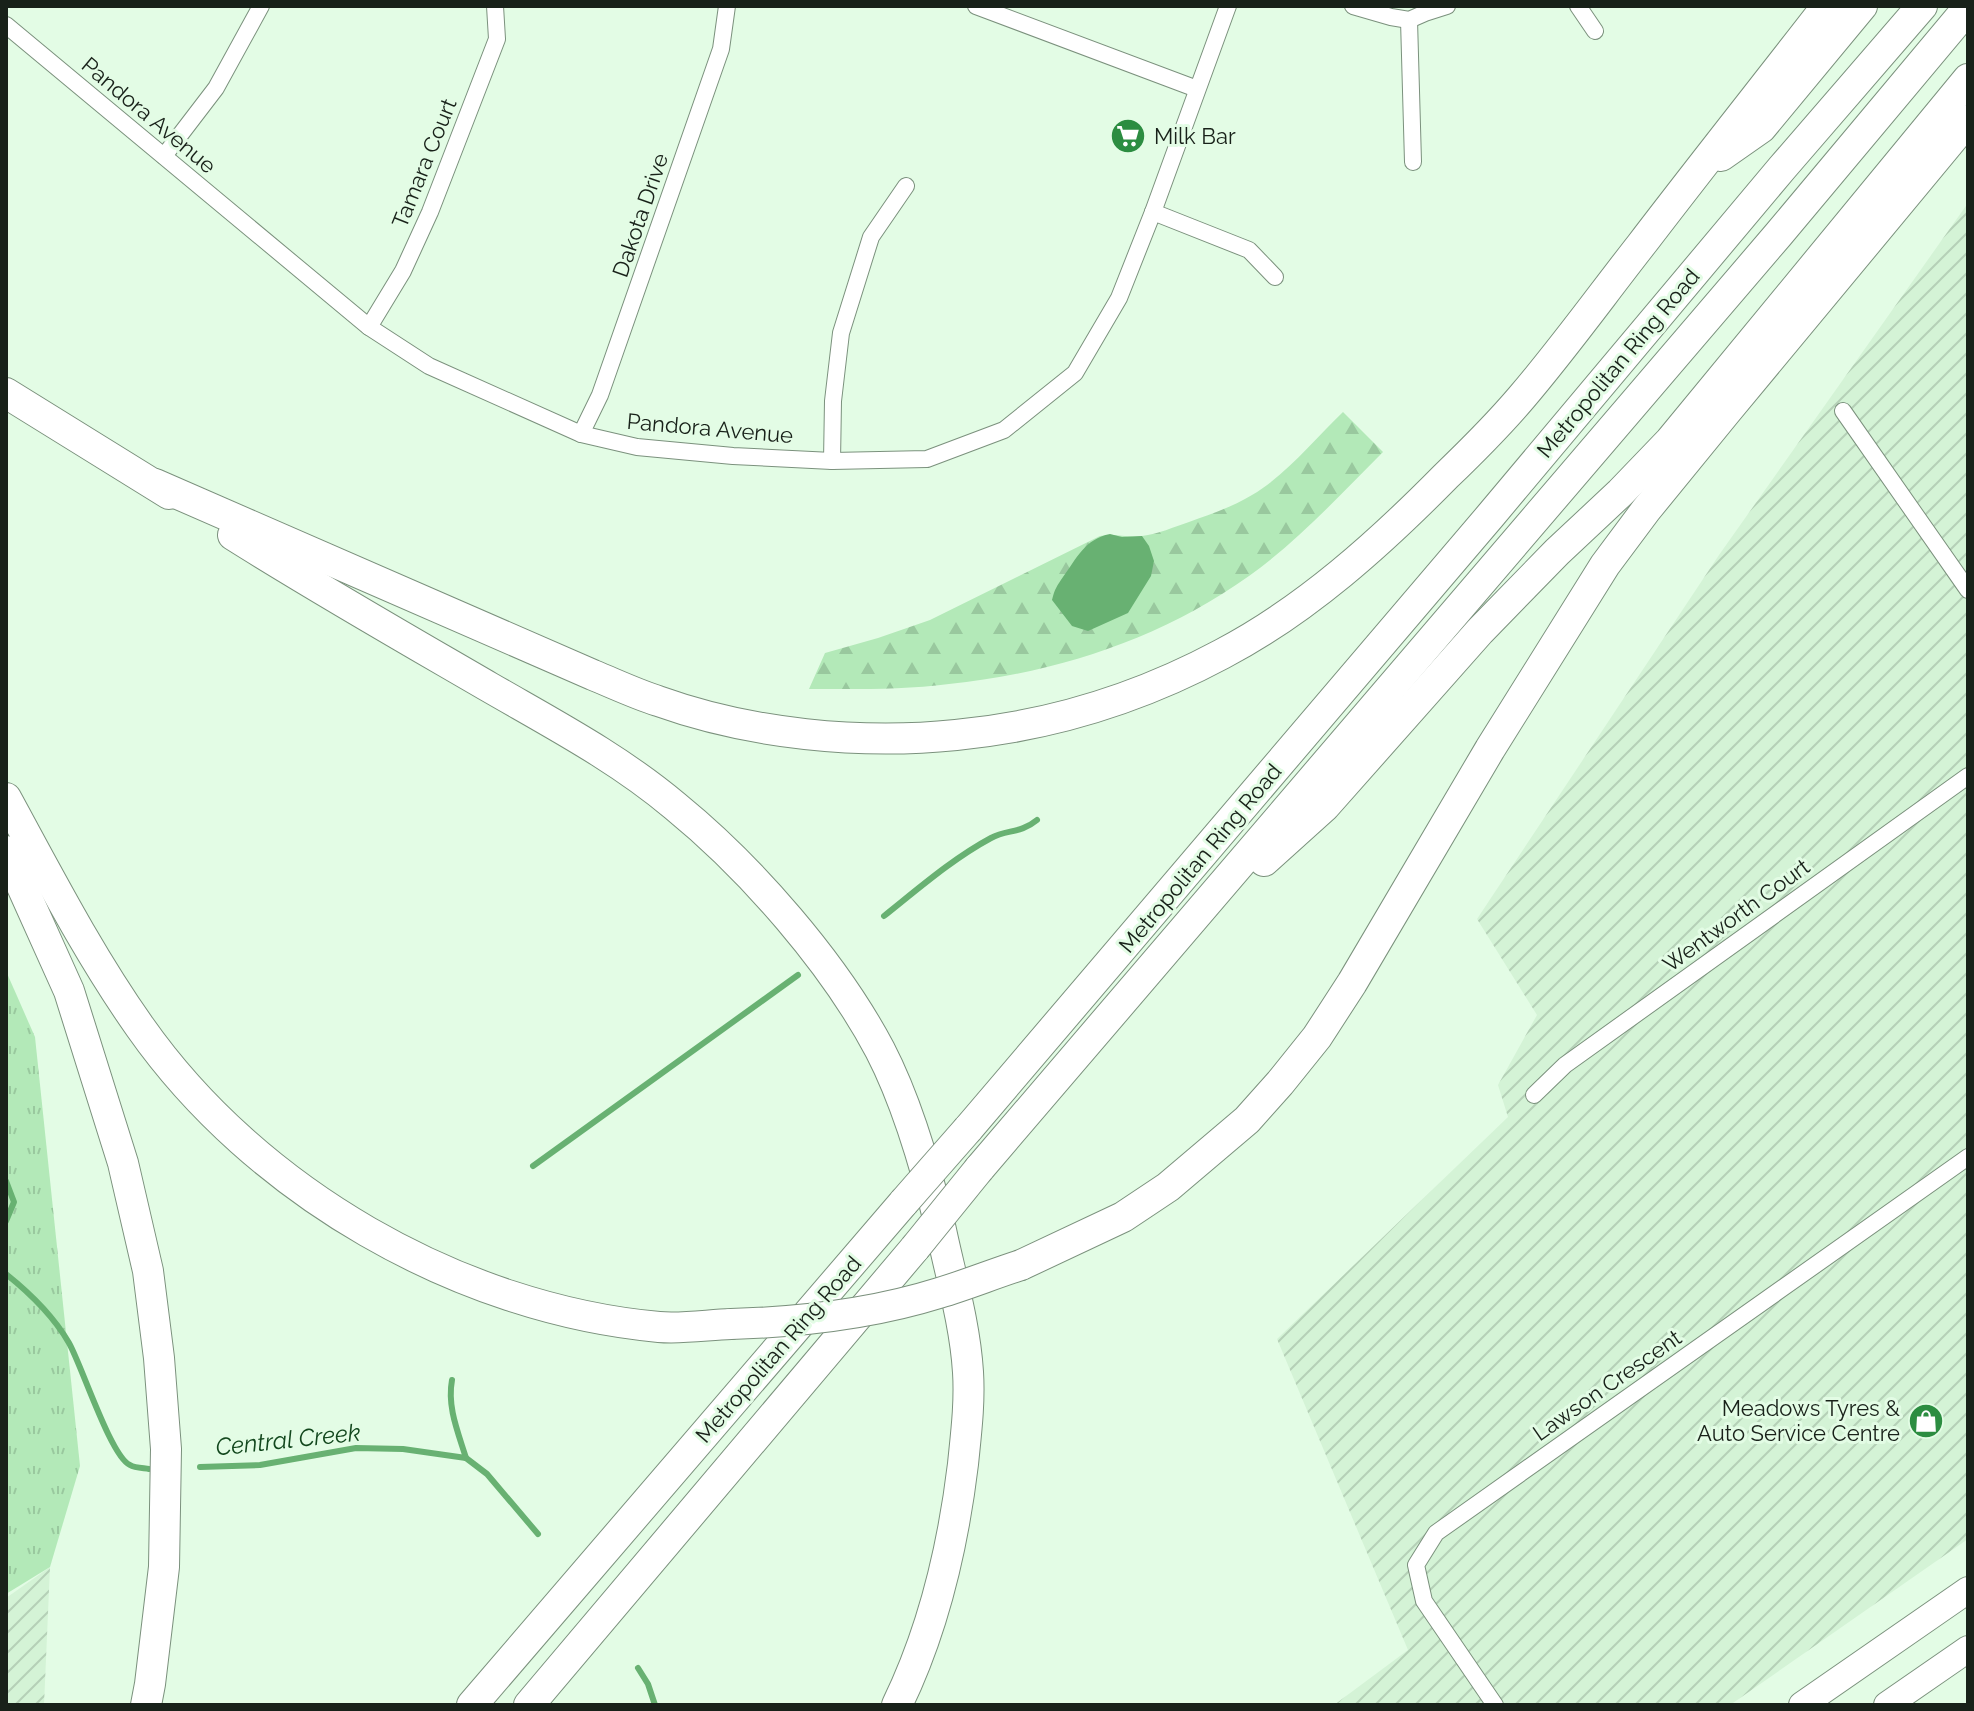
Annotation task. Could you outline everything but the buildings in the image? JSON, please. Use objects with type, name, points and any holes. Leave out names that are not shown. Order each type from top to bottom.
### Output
[{"type":"highway","points":[[155,484],[593,675],[658,702],[709,716],[760,727],[882,739],[973,734],[1040,723],[1162,683],[1224,653],[1278,620],[1381,539],[1520,399],[1827,6]]},
{"type":"highway","points":[[1696,173],[1761,128],[1862,6]]},
{"type":"highway","points":[[1782,168],[1904,6]]},
{"type":"highway","name":"Metropolitan Ring Road","points":[[472,1705],[968,1129],[1922,6]]},
{"type":"highway","name":"Metropolitan Ring Road","points":[[529,1705],[979,1169],[1778,235],[1968,8]]},
{"type":"highway","points":[[1175,941],[1325,806],[1480,631],[1670,441],[1968,79]]},
{"type":"highway","points":[[1851,260],[1968,111]]},
{"type":"highway","points":[[6,798],[82,937],[141,1029],[199,1099],[288,1179],[339,1215],[410,1255],[481,1287],[587,1317],[661,1327],[777,1323],[831,1316],[937,1294],[1021,1265],[1123,1217],[1168,1187],[1247,1120],[1280,1083],[1317,1037],[1352,983],[1490,749],[1605,565],[1646,510],[1968,120]]},
{"type":"highway","points":[[6,393],[313,586],[604,753],[675,806],[748,874],[823,962],[863,1021],[899,1092],[933,1196],[965,1337],[967,1431],[957,1514],[944,1575],[926,1636],[897,1705]]},
{"type":"highway","points":[[6,851],[69,991],[123,1163],[148,1271],[166,1449],[164,1567],[146,1705]]},
{"type":"main road","points":[[1802,1705],[1968,1590]]},
{"type":"main road","points":[[1887,1705],[1968,1649]]},
{"type":"street","points":[[164,156],[216,88],[261,6]]},
{"type":"street","name":"Tamara Court","points":[[369,327],[403,271],[430,212],[497,39],[495,6]]},
{"type":"street","name":"Dakota Drive","points":[[581,434],[600,395],[721,49],[727,6]]},
{"type":"street","points":[[976,6],[1197,89]]},
{"type":"street","name":"Pandora Avenue","points":[[6,25],[369,327],[429,366],[581,434],[637,447],[832,461],[927,459],[1004,430],[1075,373],[1119,298],[1228,6]]},
{"type":"street","points":[[1353,6],[1409,20],[1447,6]]},
{"type":"street","points":[[1578,6],[1595,31]]},
{"type":"street","points":[[1409,20],[1413,162]]},
{"type":"street","points":[[832,461],[833,401],[841,333],[871,237],[906,186]]},
{"type":"street","points":[[1153,212],[1249,250],[1275,277]]},
{"type":"street","points":[[1843,411],[1968,590]]},
{"type":"street","name":"Wentworth Court","points":[[1534,1095],[1565,1065],[1968,776]]},
{"type":"street","name":"Lawson Crescent","points":[[1495,1705],[1424,1601],[1416,1565],[1436,1533],[1968,1157]]},
{"type":"shaded area","points":[[1968,203],[1968,1539],[1730,1705],[1334,1705],[1408,1650],[1277,1339],[1508,1117],[1498,1085],[1537,1015],[1477,919],[1719,555]]},
{"type":"shaded area","points":[[1110,534],[1142,536],[1154,561],[1151,576],[1128,613],[1088,631],[1072,626],[1052,600],[1055,590],[1082,550],[1094,540]]},
{"type":"shaded area","points":[[50,1567],[44,1705],[6,1705],[6,1598]]},
{"type":"green space","points":[[1343,412],[1383,452],[1285,548],[1249,576],[1180,618],[1106,650],[1068,662],[989,679],[879,689],[809,689],[825,653],[930,620],[1100,536],[1154,534],[1244,499],[1288,467]]},
{"type":"green space","points":[[6,971],[35,1037],[80,1466],[50,1567],[6,1594]]},
{"type":"waterway","points":[[884,916],[977,846],[1037,820]]},
{"type":"waterway","points":[[533,1166],[798,975]]},
{"type":"waterway","name":"Central Creek","points":[[6,1181],[14,1202],[6,1221]]},
{"type":"waterway","name":"Central Creek","points":[[6,1274],[41,1306],[63,1333],[122,1458],[132,1466],[149,1469]]},
{"type":"waterway","points":[[452,1380],[452,1410],[466,1458]]},
{"type":"waterway","name":"Central Creek","points":[[200,1467],[260,1465],[356,1448],[403,1449],[466,1458],[487,1474],[538,1534]]},
{"type":"waterway","name":"Central Creek","points":[[638,1668],[648,1684],[655,1705]]},
{"type":"place","name":"Milk Bar","points":[[1128,136]]},
{"type":"place","name":"Meadows Tyres & Auto Service Centre","points":[[1926,1421]]}]
